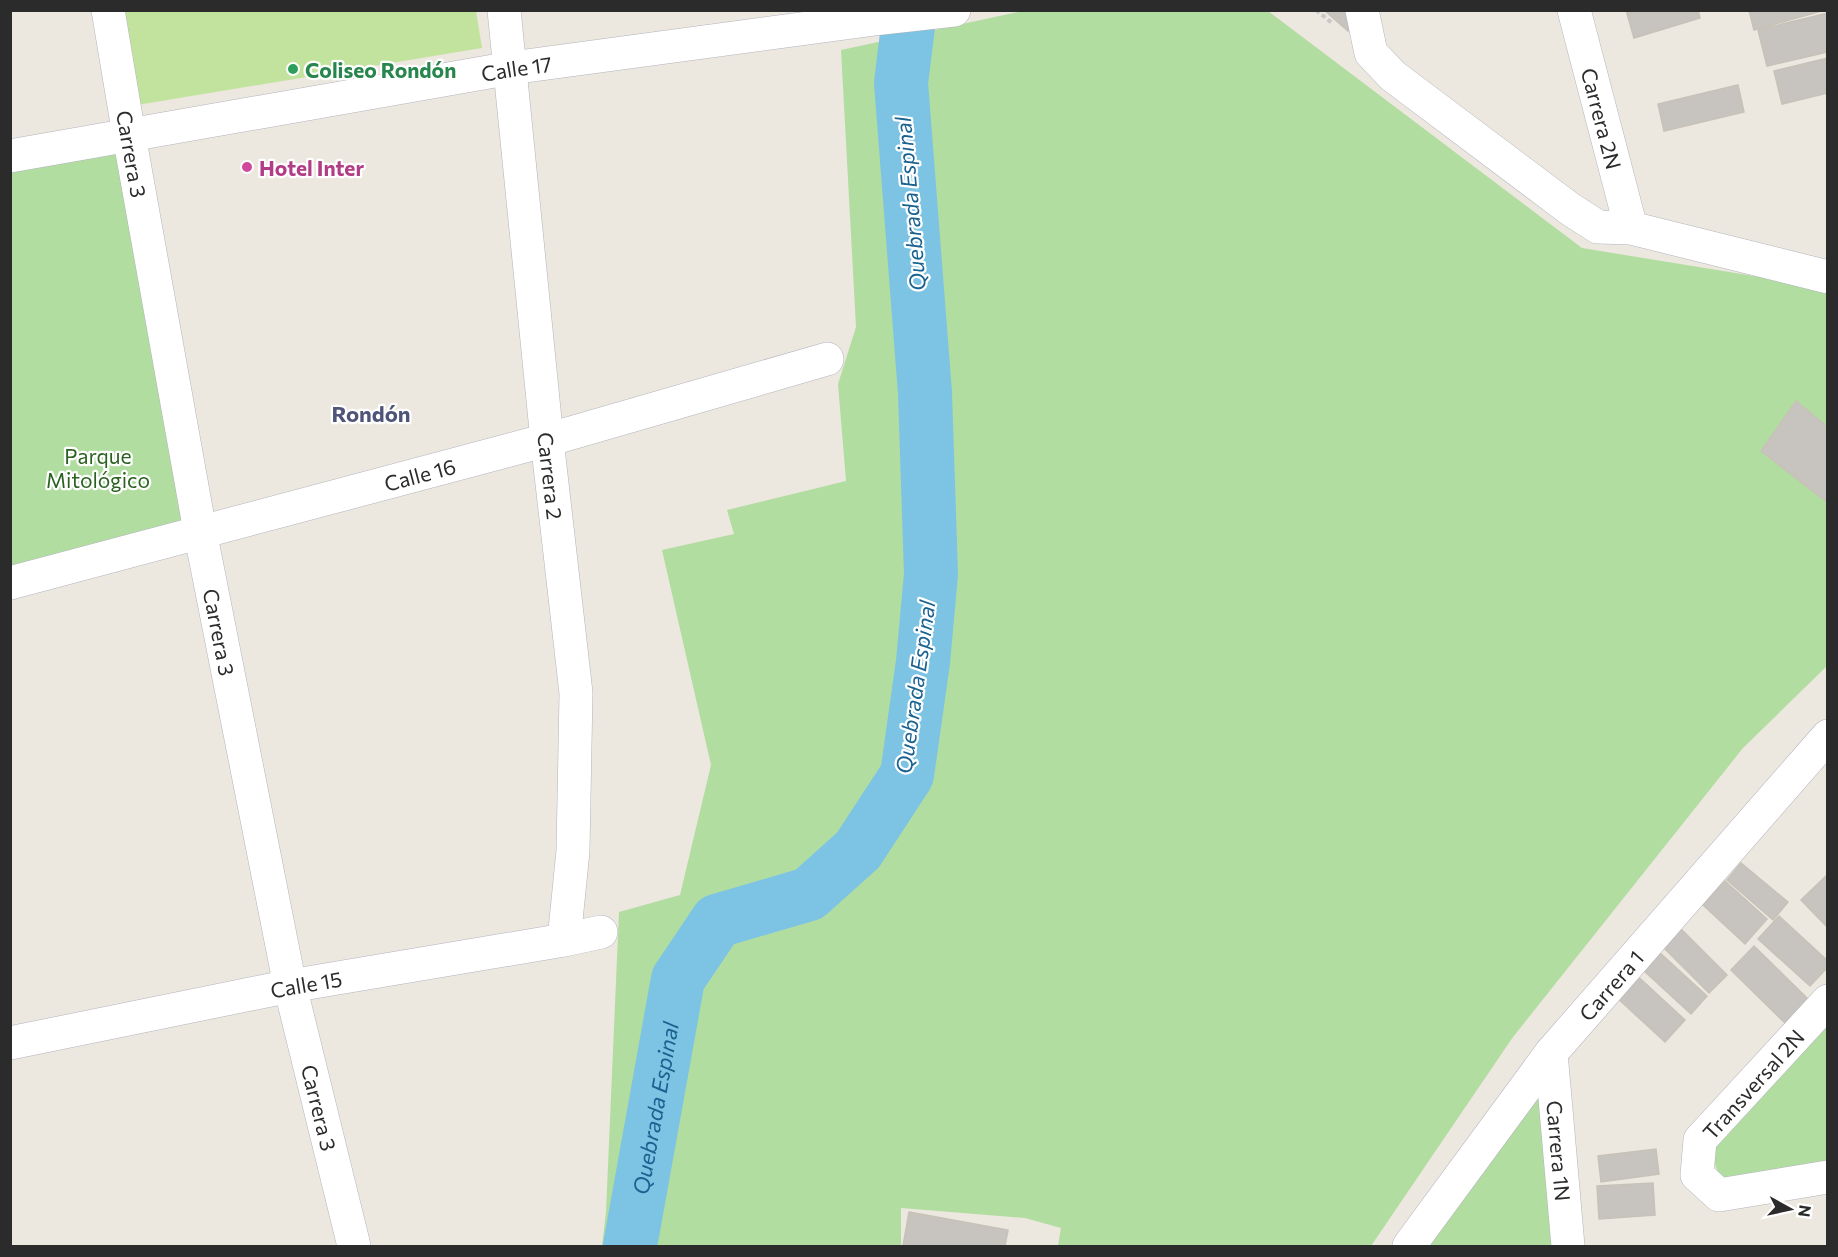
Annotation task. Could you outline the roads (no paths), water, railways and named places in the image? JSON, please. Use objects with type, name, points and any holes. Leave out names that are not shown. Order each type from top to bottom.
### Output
[{"type":"street","name":"Carrera 3","points":[[108,10],[200,531],[290,986],[354,1246]]},
{"type":"street","name":"Carrera 2","points":[[504,10],[547,440],[576,693],[573,851],[564,940]]},
{"type":"street","name":"Calle 17","points":[[10,156],[511,68],[954,10]]},
{"type":"street","points":[[1362,10],[1371,53],[1393,76],[1598,228],[1631,228],[1827,277]]},
{"type":"street","name":"Carrera 2N","points":[[1574,10],[1631,228]]},
{"type":"street","name":"Calle 16","points":[[10,583],[547,440],[827,359]]},
{"type":"street","name":"Carrera 1","points":[[1409,1246],[1551,1053],[1827,736]]},
{"type":"street","name":"Calle 15","points":[[10,1043],[290,986],[601,932]]},
{"type":"street","name":"Transversal 2N","points":[[1827,1002],[1700,1140],[1697,1175],[1719,1195],[1827,1177]]},
{"type":"street","name":"Carrera 1N","points":[[1551,1053],[1568,1246]]},
{"type":"waterway","name":"Quebrada Espinal","points":[[630,1246],[678,979],[717,921],[809,894],[858,850],[907,775],[923,662],[931,574],[925,393],[901,83],[910,10]]},
{"type":"place","name":"Coliseo Rondón","points":[[293,69]]},
{"type":"place","name":"Hotel Inter","points":[[247,167]]},
{"type":"district","name":"Rondón","points":[[371,413]]},
{"type":"park label","name":"Parque Mitológico","points":[[98,467]]}]
